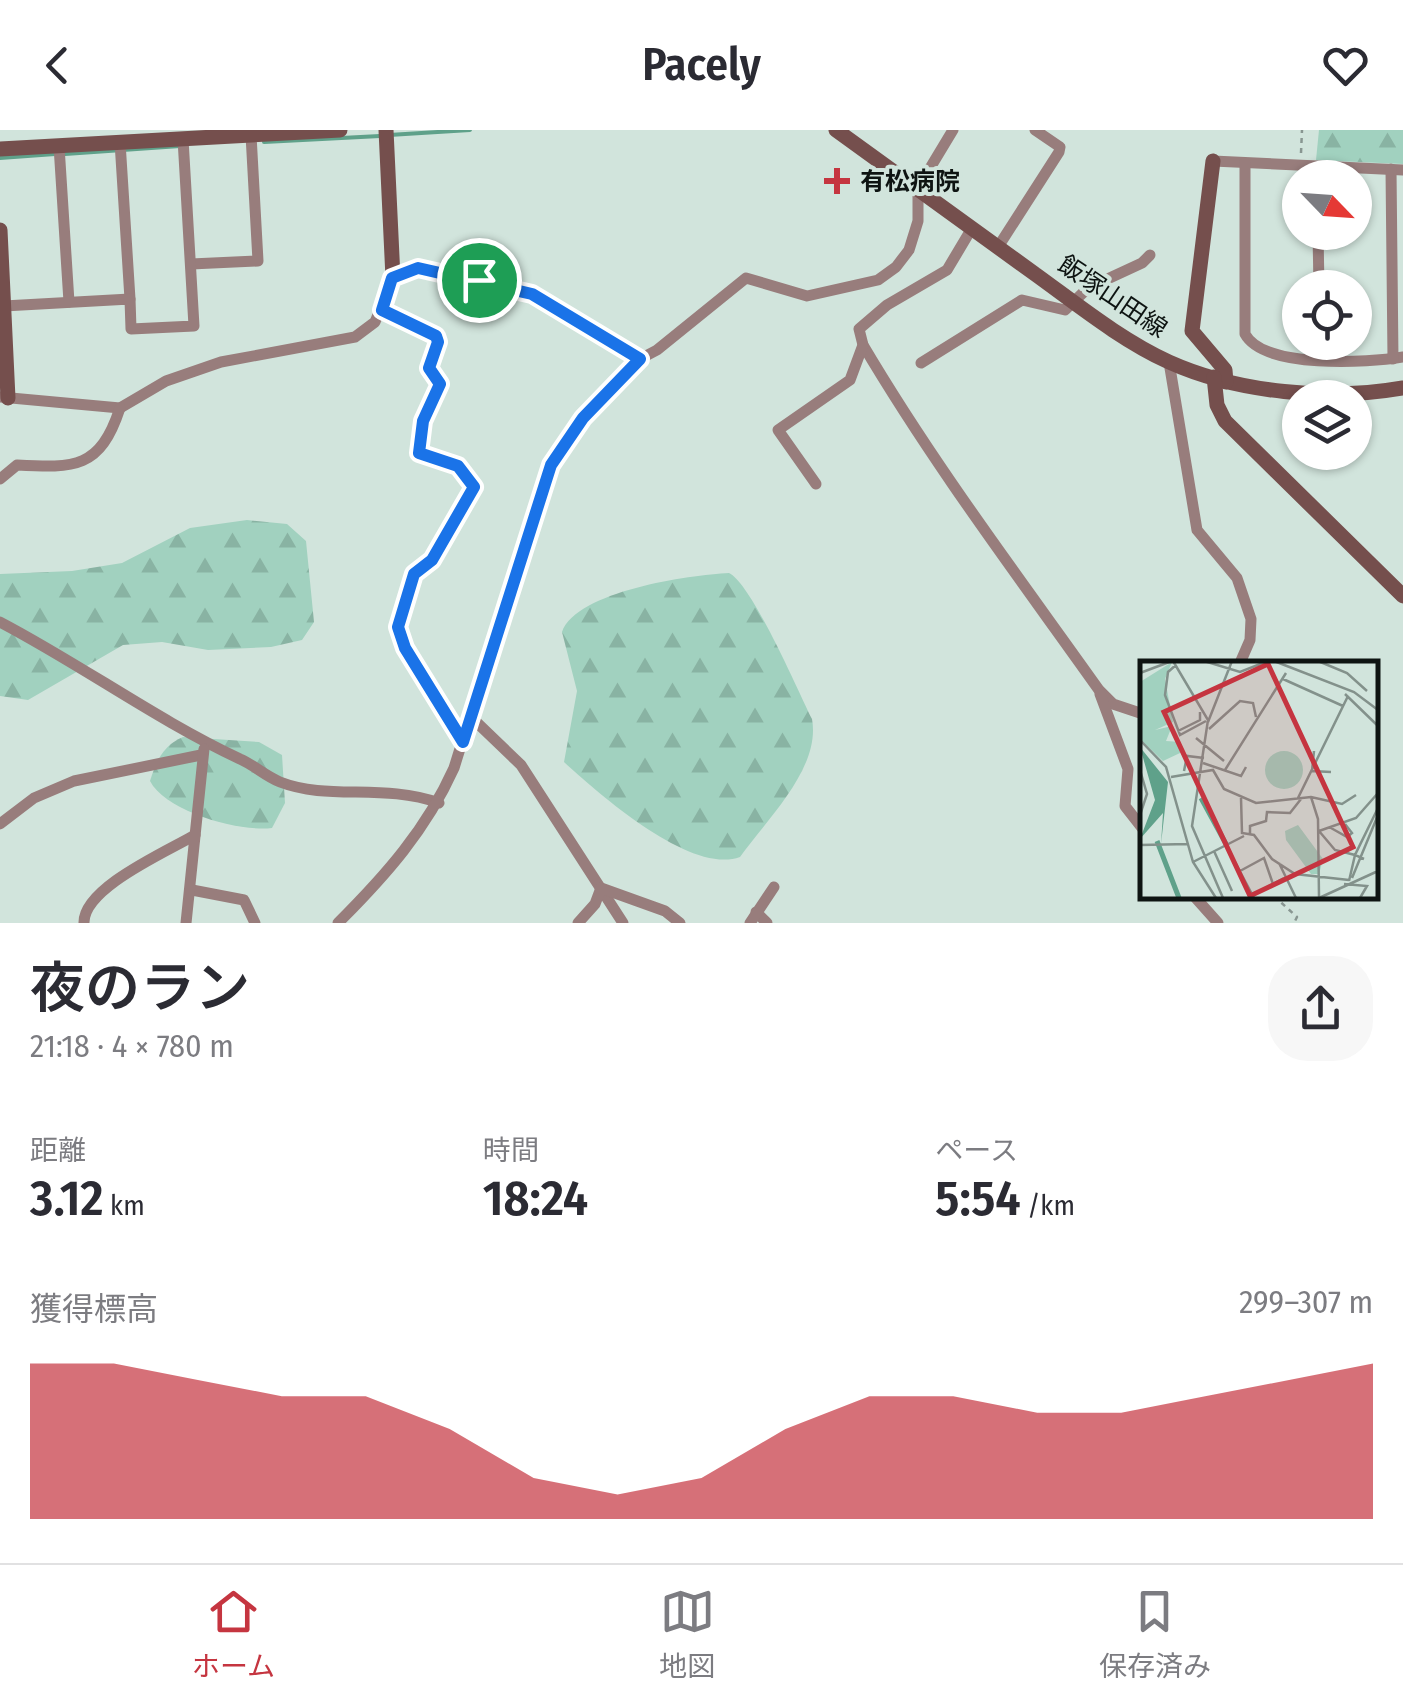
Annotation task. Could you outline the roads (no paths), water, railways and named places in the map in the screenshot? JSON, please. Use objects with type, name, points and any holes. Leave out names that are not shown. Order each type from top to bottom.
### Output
[{"type":"main road","points":[[0,149],[58,146],[93,137],[120,142],[161,135],[183,139],[340,130]]},
{"type":"main road","points":[[386,130],[392,278]]},
{"type":"main road","name":"飯塚山田線","points":[[836,130],[1076,304],[1169,362],[1220,380],[1336,392],[1403,388]]},
{"type":"main road","points":[[1213,161],[1192,331],[1226,370],[1220,380],[1217,406],[1225,421],[1403,596]]},
{"type":"main road","points":[[0,230],[4,398]]},
{"type":"street","points":[[338,923],[403,856],[438,803],[463,742],[551,465],[573,429],[640,359],[658,350],[746,278],[807,296],[878,280],[896,267],[909,250],[918,221],[918,188],[953,130]]},
{"type":"street","points":[[998,247],[1060,147],[1035,130]]},
{"type":"street","points":[[191,264],[258,261],[251,135]]},
{"type":"street","points":[[120,142],[131,329],[194,326],[183,139]]},
{"type":"street","points":[[58,146],[69,302]]},
{"type":"street","points":[[1213,161],[1282,164]]},
{"type":"street","points":[[1245,162],[1246,334],[1257,348],[1282,353]]},
{"type":"street","points":[[1372,171],[1397,170],[1398,358],[1372,359]]},
{"type":"street","points":[[972,228],[947,270],[888,306],[860,329],[863,346],[920,441],[956,484],[1098,690],[1112,704],[1140,713]]},
{"type":"street","points":[[921,363],[1022,300],[1065,310],[1076,304],[1088,288],[1150,255]]},
{"type":"street","points":[[0,479],[17,465],[63,468],[86,460],[102,449],[120,408],[166,380],[221,362],[366,333],[382,310],[392,278],[418,268],[514,288],[640,359]]},
{"type":"street","points":[[4,306],[130,298]]},
{"type":"street","points":[[382,310],[436,336],[438,342],[429,368],[440,384],[423,421],[419,453],[458,466],[474,487],[432,560],[414,574],[398,627],[405,648],[463,742]]},
{"type":"street","points":[[816,484],[778,430],[850,380],[863,346]]},
{"type":"street","points":[[1169,362],[1197,530],[1237,578],[1251,619],[1250,640],[1241,661]]},
{"type":"street","points":[[4,398],[120,408]]},
{"type":"street","points":[[0,622],[203,750],[304,788],[388,790],[438,803]]},
{"type":"street","points":[[1098,690],[1128,769],[1126,806],[1140,826]]},
{"type":"street","points":[[470,716],[521,765],[623,923]]},
{"type":"street","points":[[0,824],[34,798],[74,782],[203,750]]},
{"type":"street","points":[[186,923],[203,750]]},
{"type":"street","points":[[84,923],[85,908],[102,890],[195,835]]},
{"type":"street","points":[[767,923],[753,918],[774,887]]},
{"type":"street","points":[[578,923],[595,904],[601,888]]},
{"type":"street","points":[[601,888],[665,911],[680,923]]},
{"type":"street","points":[[192,890],[244,900],[255,923]]},
{"type":"street","points":[[1196,898],[1218,923]]},
{"type":"waterway","points":[[389,135],[470,130]]},
{"type":"waterway","points":[[264,142],[380,136]]},
{"type":"waterway","points":[[65,154],[180,146]]},
{"type":"waterway","points":[[0,158],[55,154]]},
{"type":"place","name":"有松病院","points":[[837,181]]}]
